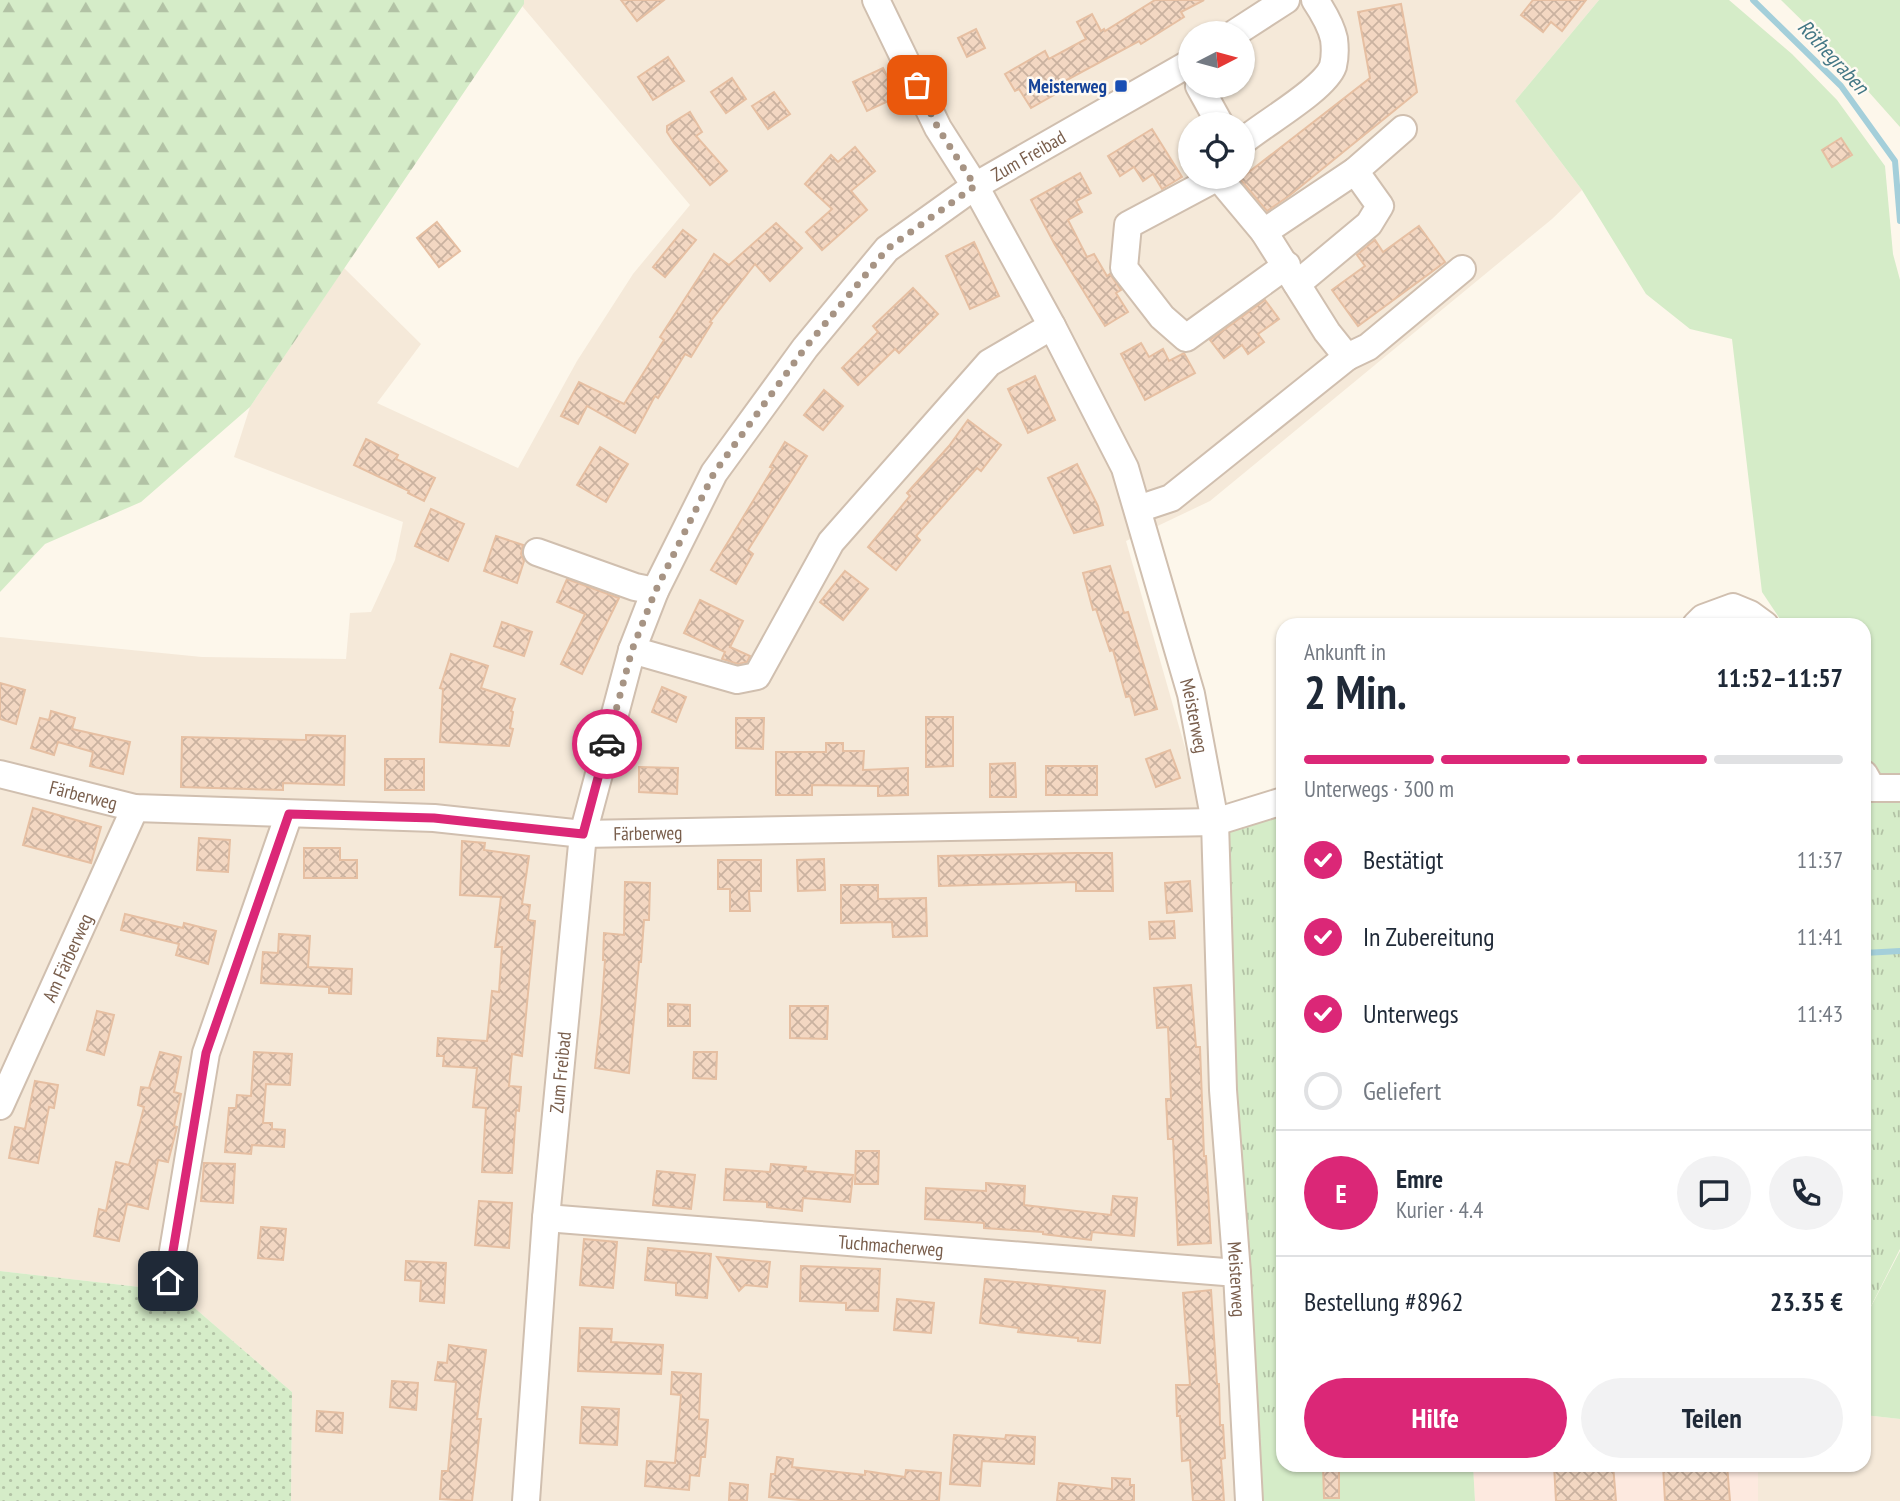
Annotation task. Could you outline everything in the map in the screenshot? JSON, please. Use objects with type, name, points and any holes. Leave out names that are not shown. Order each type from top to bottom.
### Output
[{"type":"street","name":"Meisterweg","points":[[876,0],[938,128],[975,186],[1052,326],[1125,468],[1191,694],[1215,822],[1223,1090],[1237,1273],[1249,1501]]},
{"type":"street","points":[[1254,21],[1286,0]]},
{"type":"street","points":[[1255,132],[1313,89],[1332,67],[1334,38],[1329,23],[1315,0]]},
{"type":"street","name":"Zum Freibad","points":[[526,1501],[546,1218],[583,834],[632,650],[655,592],[714,473],[805,348],[887,249],[975,186],[1178,78]]},
{"type":"street","points":[[1264,232],[1355,171],[1404,129]]},
{"type":"street","points":[[1196,189],[1128,225],[1124,268],[1162,317],[1186,338],[1369,224],[1380,206],[1355,171]]},
{"type":"street","points":[[1228,189],[1264,232],[1327,332],[1347,357]]},
{"type":"street","points":[[1138,509],[1171,498],[1347,357],[1368,347],[1462,269]]},
{"type":"street","points":[[632,650],[737,680],[757,676],[831,542],[989,363],[1052,326]]},
{"type":"street","points":[[537,552],[655,592]]},
{"type":"street","points":[[1703,618],[1733,607],[1755,618]]},
{"type":"street","name":"Färberweg","points":[[0,774],[135,808],[434,818],[583,834],[1215,822],[1276,803]]},
{"type":"street","points":[[1871,782],[1900,788]]},
{"type":"street","name":"Am Färberweg","points":[[0,1106],[135,808]]},
{"type":"street","points":[[168,1281],[206,1053],[289,814]]},
{"type":"street","name":"Tuchmacherweg","points":[[546,1218],[1237,1273]]},
{"type":"shaded area","points":[[517,0],[1599,0],[1515,101],[1582,190],[1552,219],[1210,501],[1126,541],[1198,793],[1236,1501],[291,1501],[292,1392],[175,1291],[0,1271],[0,637],[202,657],[346,659],[350,613],[371,612],[395,560],[403,522],[234,457],[250,407],[344,268],[421,344],[377,403],[518,468],[577,361],[633,274],[690,205]]},
{"type":"shaded area","points":[[1871,1416],[1900,1419],[1900,1501],[1758,1501],[1758,1472],[1871,1472]]},
{"type":"shaded area","points":[[1473,1472],[1758,1472],[1758,1501],[1475,1501]]},
{"type":"green space","points":[[0,0],[524,0],[524,4],[250,407],[141,502],[45,544],[0,592]]},
{"type":"green space","points":[[1599,0],[1729,0],[1792,54],[1837,100],[1885,166],[1893,254],[1900,280],[1900,778],[1875,775],[1871,768],[1871,618],[1779,618],[1762,592],[1732,339],[1690,329],[1646,294],[1582,190],[1515,101]]},
{"type":"green space","points":[[1781,0],[1900,0],[1900,127],[1826,44]]},
{"type":"green space","points":[[1871,785],[1882,803],[1900,802],[1900,1249],[1871,1306]]},
{"type":"green space","points":[[1276,806],[1276,1438],[1247,1439],[1215,822]]},
{"type":"green space","points":[[1900,1251],[1900,1419],[1871,1416],[1871,1307]]},
{"type":"green space","points":[[0,1271],[175,1291],[292,1392],[291,1501],[0,1501]]},
{"type":"green space","points":[[1276,1437],[1276,1472],[1473,1472],[1475,1501],[1249,1501],[1247,1439]]},
{"type":"building","points":[[621,0],[664,0],[637,21]]},
{"type":"building","points":[[1155,0],[1204,0],[1181,12],[1184,17],[1141,44],[1139,41],[1063,82],[1066,88],[1031,108],[1019,89],[1015,91],[1005,74],[1045,51],[1049,59],[1086,39],[1077,22],[1092,14],[1101,31],[1105,31]]},
{"type":"building","points":[[1533,0],[1586,0],[1562,31],[1551,22],[1543,32],[1521,15]]},
{"type":"building","points":[[1401,4],[1417,92],[1267,211],[1248,189],[1255,189],[1255,167],[1370,78],[1358,12]]},
{"type":"building","points":[[976,29],[985,48],[967,57],[958,38]]},
{"type":"building","points":[[668,57],[684,81],[653,100],[638,77]]},
{"type":"building","points":[[883,68],[897,97],[867,111],[853,82]]},
{"type":"building","points":[[732,78],[746,99],[726,113],[711,92]]},
{"type":"building","points":[[774,92],[790,114],[768,129],[752,106]]},
{"type":"building","points":[[690,112],[702,132],[696,136],[727,171],[710,185],[667,132],[667,126]]},
{"type":"building","points":[[1152,129],[1178,171],[1178,179],[1162,189],[1153,174],[1143,181],[1134,167],[1120,176],[1108,156]]},
{"type":"building","points":[[1841,138],[1852,155],[1832,167],[1822,150]]},
{"type":"building","points":[[855,147],[875,171],[851,191],[867,210],[822,250],[806,232],[832,209],[805,184],[831,155],[838,162]]},
{"type":"building","points":[[1080,173],[1091,193],[1076,201],[1082,212],[1068,220],[1087,257],[1094,254],[1107,276],[1110,274],[1121,290],[1116,293],[1128,312],[1105,326],[1031,200]]},
{"type":"building","points":[[437,222],[460,251],[439,267],[417,238]]},
{"type":"building","points":[[776,223],[802,248],[770,281],[755,264],[710,322],[712,323],[691,357],[685,354],[658,398],[655,396],[635,433],[587,406],[578,424],[561,416],[579,382],[624,404],[664,340],[660,337],[714,254],[729,265]]},
{"type":"building","points":[[1419,226],[1445,262],[1358,326],[1332,290],[1365,266],[1357,255],[1375,240],[1383,252]]},
{"type":"building","points":[[683,230],[696,240],[665,277],[653,267]]},
{"type":"building","points":[[974,242],[999,296],[970,309],[946,256]]},
{"type":"building","points":[[913,288],[938,314],[899,353],[895,349],[858,385],[842,368],[878,332],[873,326]]},
{"type":"building","points":[[1265,300],[1279,319],[1258,334],[1264,342],[1248,354],[1242,345],[1224,358],[1210,340]]},
{"type":"building","points":[[1141,343],[1149,357],[1163,349],[1169,361],[1184,353],[1195,373],[1145,400],[1121,354]]},
{"type":"building","points":[[1035,376],[1055,420],[1028,433],[1008,389]]},
{"type":"building","points":[[824,390],[843,406],[823,430],[804,415]]},
{"type":"building","points":[[968,420],[1001,445],[981,471],[977,468],[916,536],[920,540],[896,570],[868,547],[910,496],[907,493]]},
{"type":"building","points":[[366,439],[398,455],[396,459],[435,478],[424,501],[354,465]]},
{"type":"building","points":[[785,442],[807,456],[748,550],[753,554],[736,584],[711,570],[773,468],[770,467]]},
{"type":"building","points":[[600,447],[628,464],[606,502],[577,485]]},
{"type":"building","points":[[1077,464],[1098,506],[1103,525],[1074,533],[1048,478]]},
{"type":"building","points":[[431,509],[464,524],[448,561],[415,546]]},
{"type":"building","points":[[496,536],[523,545],[521,554],[524,561],[517,583],[484,571]]},
{"type":"building","points":[[1110,566],[1124,613],[1128,612],[1157,709],[1135,715],[1130,696],[1126,697],[1113,650],[1110,651],[1096,609],[1093,610],[1083,573]]},
{"type":"building","points":[[845,571],[868,589],[843,620],[820,602]]},
{"type":"building","points":[[567,579],[619,598],[582,674],[561,664],[585,614],[557,602]]},
{"type":"building","points":[[700,600],[743,621],[730,647],[750,656],[747,662],[738,664],[722,659],[725,652],[684,633]]},
{"type":"building","points":[[502,622],[532,632],[524,656],[494,646]]},
{"type":"building","points":[[451,654],[488,666],[481,688],[515,699],[511,711],[510,728],[513,729],[509,746],[440,742],[443,689],[440,688]]},
{"type":"building","points":[[0,683],[25,690],[16,724],[0,719]]},
{"type":"building","points":[[662,687],[686,697],[676,722],[652,712]]},
{"type":"building","points":[[51,711],[75,718],[72,729],[130,742],[123,774],[90,766],[93,752],[58,742],[54,755],[31,748],[40,718],[49,720]]},
{"type":"building","points":[[926,717],[953,717],[953,766],[926,767]]},
{"type":"building","points":[[736,718],[764,718],[763,749],[736,748]]},
{"type":"building","points":[[306,735],[345,736],[344,785],[283,783],[283,790],[181,787],[182,737],[306,740]]},
{"type":"building","points":[[826,743],[843,743],[843,751],[864,751],[863,770],[908,768],[908,795],[878,796],[878,786],[812,785],[812,795],[776,795],[776,752],[826,752]]},
{"type":"building","points":[[1170,750],[1180,778],[1156,787],[1146,759]]},
{"type":"building","points":[[385,759],[424,759],[424,790],[385,790]]},
{"type":"building","points":[[1015,763],[1016,797],[990,797],[990,764]]},
{"type":"building","points":[[1046,766],[1097,766],[1097,795],[1046,795]]},
{"type":"building","points":[[639,767],[678,768],[677,794],[639,792]]},
{"type":"building","points":[[33,808],[101,827],[91,863],[23,845]]},
{"type":"building","points":[[199,838],[230,840],[228,872],[197,870]]},
{"type":"building","points":[[462,841],[485,843],[484,850],[529,856],[522,904],[530,905],[528,920],[535,921],[522,1056],[512,1054],[509,1086],[521,1087],[519,1111],[516,1110],[512,1173],[482,1172],[486,1108],[473,1107],[477,1068],[443,1066],[444,1056],[437,1056],[438,1038],[487,1041],[492,991],[499,992],[502,947],[495,947],[501,897],[460,895]]},
{"type":"building","points":[[304,848],[340,848],[340,860],[357,860],[357,878],[304,878]]},
{"type":"building","points":[[1112,853],[1113,891],[1076,891],[1076,882],[939,886],[938,856]]},
{"type":"building","points":[[824,859],[825,890],[798,891],[797,860]]},
{"type":"building","points":[[718,860],[761,860],[761,891],[749,891],[750,911],[730,911],[730,889],[718,889]]},
{"type":"building","points":[[1190,881],[1192,911],[1167,913],[1165,883]]},
{"type":"building","points":[[625,882],[650,883],[649,920],[644,920],[629,1073],[595,1068],[605,960],[604,933],[624,935]]},
{"type":"building","points":[[841,885],[878,885],[878,899],[926,898],[927,936],[893,937],[892,922],[841,923]]},
{"type":"building","points":[[125,914],[183,928],[184,923],[216,931],[208,964],[176,955],[179,944],[121,930]]},
{"type":"building","points":[[1174,921],[1175,938],[1150,939],[1149,922]]},
{"type":"building","points":[[279,934],[310,936],[308,967],[352,969],[351,994],[329,993],[329,987],[261,983],[263,952],[278,953]]},
{"type":"building","points":[[1191,985],[1196,1047],[1200,1047],[1204,1156],[1211,1243],[1178,1245],[1173,1139],[1168,1139],[1166,1099],[1171,1099],[1168,1027],[1157,1028],[1154,988]]},
{"type":"building","points":[[668,1004],[690,1005],[690,1026],[668,1026]]},
{"type":"building","points":[[790,1006],[828,1006],[827,1039],[790,1038]]},
{"type":"building","points":[[97,1011],[114,1015],[104,1055],[87,1050]]},
{"type":"building","points":[[160,1052],[181,1057],[174,1092],[181,1094],[174,1126],[177,1127],[168,1162],[158,1160],[148,1209],[127,1204],[119,1241],[94,1236],[99,1209],[106,1211],[116,1162],[129,1165],[144,1107],[138,1105],[141,1087],[149,1088]]},
{"type":"building","points":[[254,1052],[292,1054],[290,1085],[266,1084],[263,1123],[272,1123],[272,1129],[285,1130],[284,1147],[252,1145],[251,1154],[225,1152],[229,1108],[236,1108],[237,1095],[251,1096]]},
{"type":"building","points":[[694,1052],[717,1052],[716,1079],[693,1078]]},
{"type":"building","points":[[35,1081],[58,1085],[54,1108],[49,1107],[38,1163],[9,1158],[15,1127],[25,1129]]},
{"type":"building","points":[[856,1151],[879,1151],[878,1184],[855,1184]]},
{"type":"building","points":[[204,1163],[235,1164],[233,1203],[201,1201]]},
{"type":"building","points":[[771,1164],[806,1167],[805,1171],[853,1175],[850,1202],[803,1198],[802,1211],[767,1207],[767,1202],[724,1200],[726,1169],[770,1172]]},
{"type":"building","points":[[657,1171],[695,1175],[691,1209],[653,1205]]},
{"type":"building","points":[[986,1183],[1025,1186],[1024,1205],[1111,1215],[1113,1196],[1137,1198],[1134,1236],[1092,1232],[1091,1240],[1043,1232],[984,1228],[984,1223],[925,1219],[926,1188],[986,1191]]},
{"type":"building","points":[[479,1201],[512,1203],[509,1248],[475,1245]]},
{"type":"building","points":[[261,1227],[286,1229],[283,1260],[258,1258]]},
{"type":"building","points":[[584,1239],[617,1242],[613,1288],[580,1285]]},
{"type":"building","points":[[648,1248],[711,1254],[707,1298],[676,1295],[676,1283],[645,1280]]},
{"type":"building","points":[[717,1257],[770,1262],[767,1287],[745,1285],[739,1291]]},
{"type":"building","points":[[406,1261],[446,1263],[444,1303],[420,1301],[421,1281],[405,1280]]},
{"type":"building","points":[[801,1266],[880,1269],[878,1311],[846,1310],[846,1303],[800,1301]]},
{"type":"building","points":[[985,1279],[1105,1291],[1100,1343],[1018,1332],[1019,1328],[980,1323]]},
{"type":"building","points":[[1211,1290],[1220,1425],[1223,1425],[1225,1458],[1221,1459],[1224,1501],[1193,1501],[1190,1460],[1182,1461],[1180,1416],[1177,1416],[1176,1385],[1190,1385],[1183,1293]]},
{"type":"building","points":[[897,1299],[934,1303],[931,1333],[894,1330]]},
{"type":"building","points":[[580,1328],[612,1329],[611,1342],[663,1345],[661,1374],[578,1371]]},
{"type":"building","points":[[449,1345],[486,1350],[477,1419],[481,1419],[472,1501],[440,1499],[442,1471],[448,1471],[456,1382],[435,1380],[438,1362],[447,1363]]},
{"type":"building","points":[[672,1372],[701,1374],[699,1419],[708,1420],[705,1457],[701,1457],[699,1476],[690,1475],[689,1490],[645,1486],[647,1461],[675,1463],[681,1395],[671,1394]]},
{"type":"building","points":[[392,1381],[418,1383],[416,1410],[390,1407]]},
{"type":"building","points":[[582,1407],[619,1409],[617,1445],[580,1443]]},
{"type":"building","points":[[317,1411],[343,1413],[342,1433],[316,1431]]},
{"type":"building","points":[[954,1435],[1005,1439],[1006,1435],[1035,1437],[1034,1464],[982,1461],[980,1486],[950,1484]]},
{"type":"building","points":[[777,1457],[793,1459],[792,1467],[865,1475],[865,1471],[905,1477],[906,1470],[941,1473],[939,1501],[810,1501],[769,1497],[771,1474],[775,1474]]},
{"type":"building","points":[[1323,1472],[1339,1472],[1339,1498],[1324,1498]]},
{"type":"building","points":[[1554,1472],[1614,1472],[1616,1501],[1556,1501]]},
{"type":"building","points":[[1663,1472],[1728,1472],[1730,1501],[1665,1501]]},
{"type":"building","points":[[1112,1478],[1130,1479],[1130,1485],[1134,1485],[1134,1501],[1057,1501],[1059,1483],[1112,1489]]},
{"type":"building","points":[[730,1483],[748,1485],[747,1501],[729,1500]]},
{"type":"waterway","name":"Röthegraben","points":[[1753,0],[1841,86],[1895,161],[1900,221]]},
{"type":"waterway","points":[[1871,953],[1900,951]]},
{"type":"way so far","points":[[607,744],[632,650],[655,592],[714,473],[805,348],[887,249],[975,186],[938,128],[917,85]]},
{"type":"place","name":"Meisterweg","points":[[1121,86]]},
{"type":"route","points":[[168,1281],[206,1053],[289,814],[434,818],[583,834],[607,744]]}]
